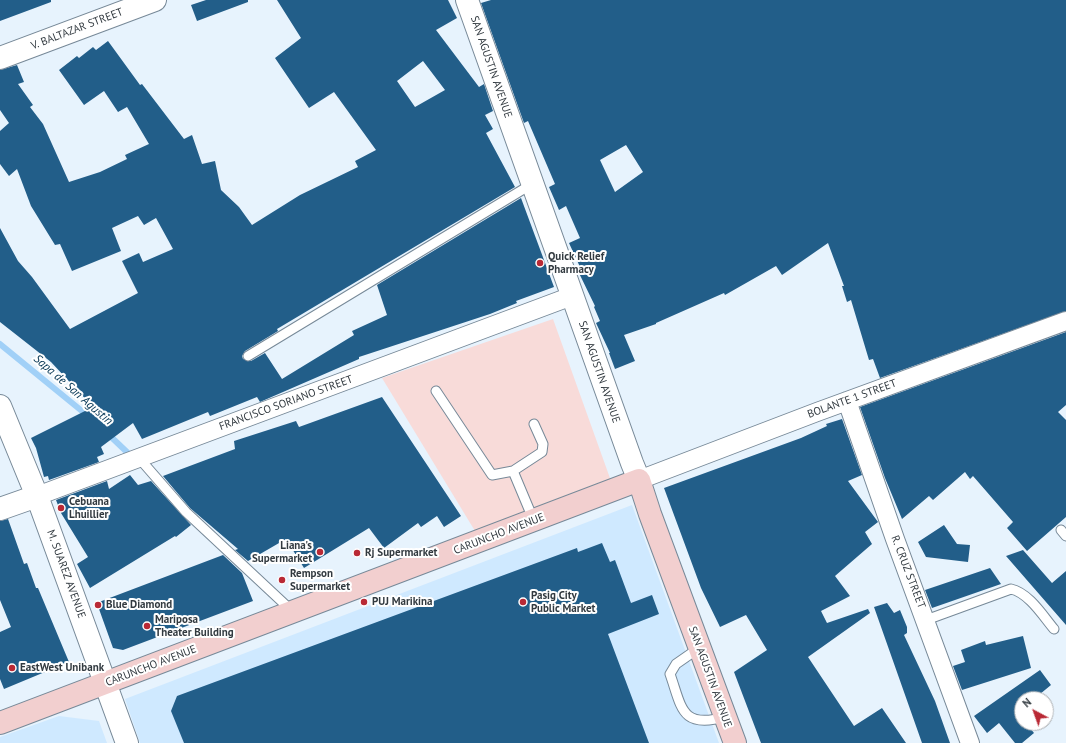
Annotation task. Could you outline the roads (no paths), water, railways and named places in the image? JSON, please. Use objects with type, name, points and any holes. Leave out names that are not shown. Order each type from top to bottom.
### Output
[{"type":"main road","name":"CARUNCHO AVENUE","points":[[0,723],[639,480]]},
{"type":"main road","name":"SAN AGUSTIN AVENUE","points":[[639,480],[650,514],[735,743]]},
{"type":"street","name":"V. BALTAZAR STREET","points":[[0,58],[131,4],[154,0]]},
{"type":"street","name":"SAN AGUSTIN AVENUE","points":[[467,0],[639,480]]},
{"type":"street","name":"FRANCISCO SORIANO STREET","points":[[0,509],[572,296]]},
{"type":"street","name":"BOLANTE 1 STREET","points":[[639,480],[847,401],[1066,321]]},
{"type":"street","name":"R. CRUZ STREET","points":[[847,401],[892,532],[926,620],[970,743]]},
{"type":"street","name":"M. SUAREZ AVENUE","points":[[0,406],[37,496],[128,743]]},
{"type":"lane","points":[[248,356],[533,184]]},
{"type":"lane","points":[[436,392],[492,475],[513,471],[542,452],[544,449],[534,424]]},
{"type":"lane","points":[[139,458],[186,512],[293,612]]},
{"type":"lane","points":[[513,471],[534,521]]},
{"type":"lane","points":[[926,620],[1011,589],[1018,590],[1025,596],[1054,629]]},
{"type":"lane","points":[[699,647],[676,664],[670,674],[684,713],[696,720],[712,721],[725,717]]},
{"type":"waterway","name":"Sapa de San Agustin","points":[[0,344],[88,416]]},
{"type":"waterway","name":"Sapa de San Agustin","points":[[107,433],[130,455]]},
{"type":"place","name":"Quick Relief Pharmacy","points":[[540,263]]},
{"type":"place","name":"Cebuana Lhuillier","points":[[61,508]]},
{"type":"place","name":"Liana's Supermarket","points":[[320,552]]},
{"type":"place","name":"Rj Supermarket","points":[[357,553]]},
{"type":"place","name":"Rempson Supermarket","points":[[282,580]]},
{"type":"place","name":"PUJ Marikina","points":[[364,602]]},
{"type":"place","name":"Pasig City Public Market","points":[[523,602]]},
{"type":"place","name":"Blue Diamond","points":[[98,605]]},
{"type":"place","name":"Mariposa Theater Building","points":[[147,626]]},
{"type":"place","name":"EastWest Unibank","points":[[12,668]]}]
